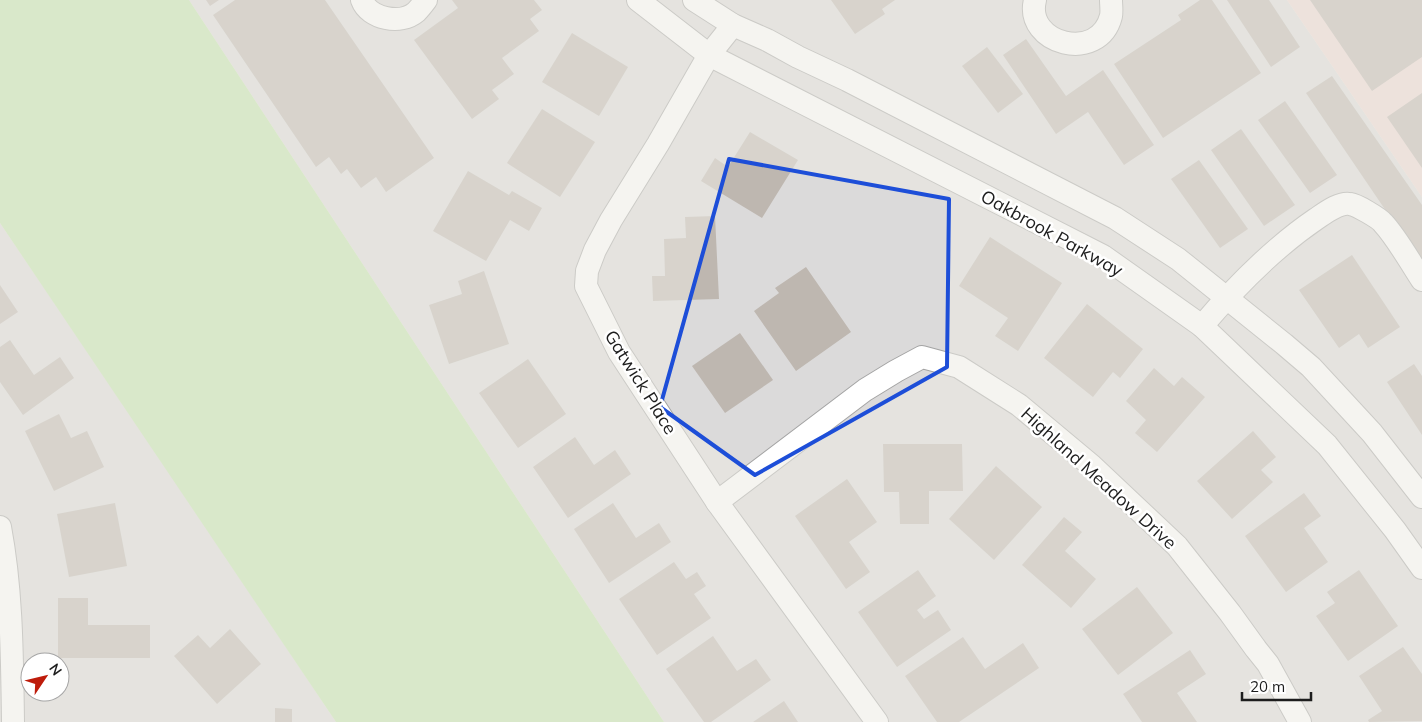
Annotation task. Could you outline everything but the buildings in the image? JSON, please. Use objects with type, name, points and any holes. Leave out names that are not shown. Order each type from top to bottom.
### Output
[{"type":"street","points":[[362,0],[363,4],[378,16],[397,20],[415,13],[426,0]]},
{"type":"street","points":[[675,29],[688,0]]},
{"type":"street","points":[[694,0],[733,24],[847,80],[1115,218],[1178,258],[1311,367],[1372,433],[1422,497]]},
{"type":"street","points":[[1035,0],[1037,20],[1046,33],[1059,42],[1075,45],[1091,40],[1103,30],[1111,16],[1111,0]]},
{"type":"street","name":"Oakbrook Parkway","points":[[646,2],[675,29],[709,55],[1103,256],[1202,326],[1328,445],[1395,530],[1422,568]]},
{"type":"street","name":"Gatwick Place","points":[[733,24],[709,55],[607,228],[595,250],[587,272],[586,286],[619,352],[717,502],[877,722]]},
{"type":"street","points":[[1202,326],[1226,298],[1270,254],[1328,211],[1344,204],[1351,204],[1383,222],[1422,280]]},
{"type":"street","name":"Highland Meadow Drive","points":[[717,502],[865,390],[896,370],[922,357],[959,367],[1019,405],[1092,466],[1177,546],[1268,664],[1300,722]]},
{"type":"street","points":[[0,527],[7,569],[12,654],[12,722]]},
{"type":"highlighted area","points":[[729,159],[949,199],[947,367],[755,475],[660,407]]},
{"type":"shaded area","points":[[189,0],[1287,0],[1422,197],[1422,722],[664,722]]},
{"type":"shaded area","points":[[1287,0],[1422,0],[1422,197]]},
{"type":"shaded area","points":[[0,223],[155,451],[336,722],[0,722]]},
{"type":"green space","points":[[0,0],[189,0],[664,722],[336,722],[0,223]]}]
